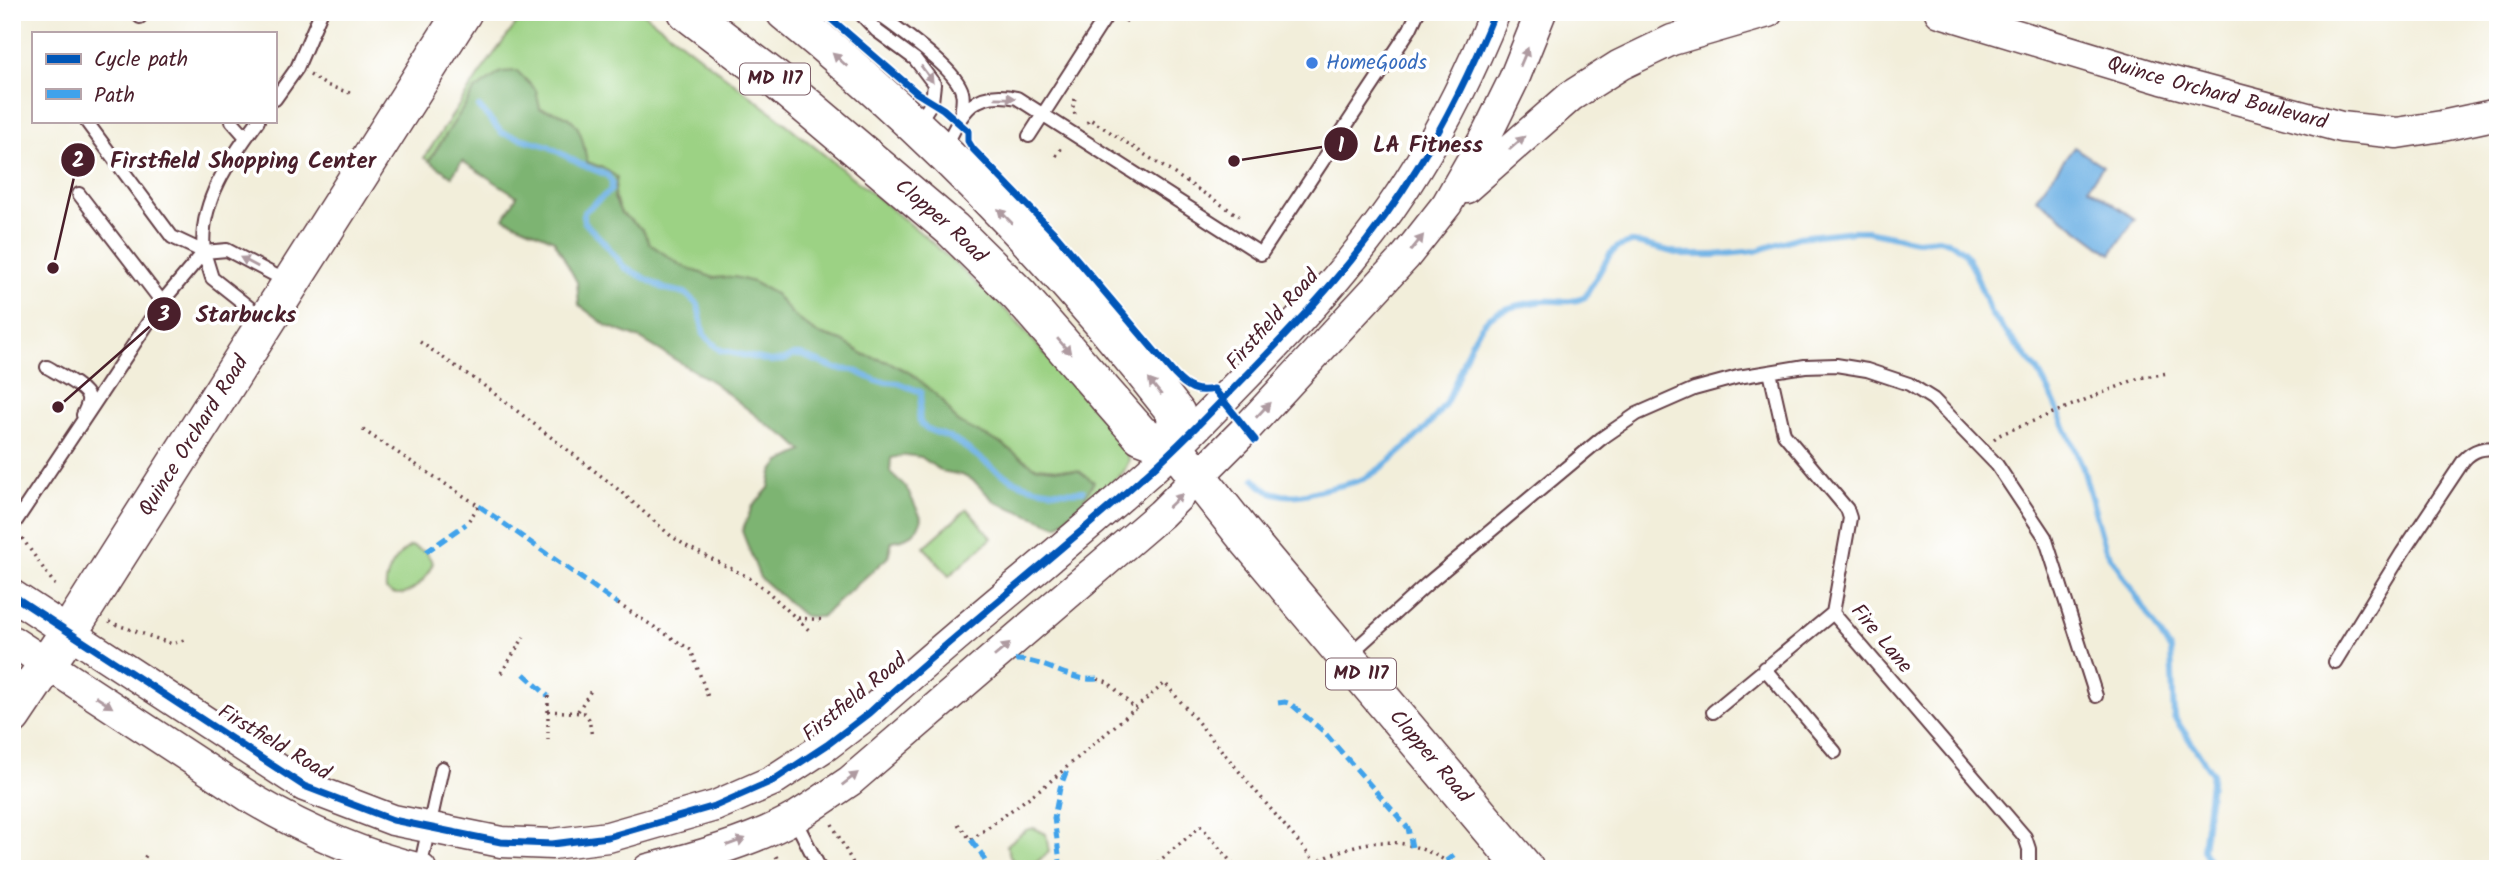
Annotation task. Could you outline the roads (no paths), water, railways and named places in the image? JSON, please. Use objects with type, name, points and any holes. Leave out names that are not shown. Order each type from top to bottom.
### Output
[{"type":"main road","points":[[454,20],[481,12]]},
{"type":"main road","name":"Clopper Road","points":[[687,12],[776,80],[952,229],[1019,295],[1141,435],[1175,448],[1525,869]]},
{"type":"main road","name":"MD 117","points":[[785,12],[943,154],[1068,285],[1176,413],[1175,448]]},
{"type":"main road","name":"Quince Orchard Road","points":[[12,716],[68,634],[267,322],[454,20]]},
{"type":"main road","points":[[776,80],[837,106],[877,137],[943,154]]},
{"type":"street","name":"Firstfield Road","points":[[12,595],[304,786],[393,820],[501,842],[552,844],[608,837],[715,806],[772,781],[869,713],[1175,448],[1290,331],[1344,268],[1417,169],[1452,109],[1495,12]]},
{"type":"street","points":[[648,869],[688,859],[794,818],[850,781],[1159,516],[1199,477],[1406,256],[1447,204],[1498,112],[1541,12]]},
{"type":"street","points":[[1447,204],[1571,96],[1620,65],[1672,40],[1769,12]]},
{"type":"street","name":"Quince Orchard Boulevard","points":[[1940,12],[2162,79],[2341,127],[2397,133],[2498,114]]},
{"type":"street","points":[[12,641],[291,822],[324,838],[420,869]]},
{"type":"lane","points":[[276,98],[297,68],[321,12]]},
{"type":"lane","points":[[859,12],[877,31],[915,59],[934,84],[932,102],[915,127]]},
{"type":"lane","points":[[876,12],[942,64],[962,90],[961,114],[943,154]]},
{"type":"lane","points":[[1029,136],[1109,12]]},
{"type":"lane","points":[[961,114],[974,103],[1008,96],[1024,100],[1261,254],[1403,40],[1418,12]]},
{"type":"lane","points":[[87,122],[167,233],[177,241],[204,252],[227,250],[291,284]]},
{"type":"lane","points":[[233,122],[247,137]]},
{"type":"lane","points":[[257,122],[209,201],[202,228],[204,252],[212,278],[267,322]]},
{"type":"lane","points":[[79,194],[162,302]]},
{"type":"lane","points":[[13,527],[162,302],[204,252]]},
{"type":"lane","points":[[1347,657],[1427,584],[1610,432],[1637,414],[1694,389],[1738,377],[1805,366],[1836,365],[1867,370],[1909,384],[1933,399],[1997,465],[2045,537],[2096,696]]},
{"type":"lane","points":[[47,367],[88,395],[60,458]]},
{"type":"lane","name":"Fire Lane","points":[[1770,372],[1784,435],[1847,509],[1850,518],[1833,613],[2025,837],[2029,849],[2029,869]]},
{"type":"lane","points":[[2335,662],[2402,553],[2464,460],[2480,449],[2498,448]]},
{"type":"lane","points":[[1713,712],[1833,613]]},
{"type":"lane","points":[[1764,668],[1835,752]]},
{"type":"lane","points":[[420,869],[442,768]]},
{"type":"lane","points":[[794,818],[820,869]]},
{"type":"water","points":[[2074,147],[2103,166],[2088,187],[2135,219],[2111,254],[2036,198]]},
{"type":"waterway","points":[[479,107],[502,133],[548,146],[607,175],[612,182],[611,190],[584,212],[584,222],[624,267],[665,289],[685,293],[698,305],[704,335],[720,350],[770,361],[801,355],[837,369],[853,370],[877,381],[898,383],[921,392],[919,417],[923,426],[957,442],[1004,475],[1042,489],[1083,491]]},
{"type":"waterway","points":[[1254,479],[1268,490],[1291,496],[1352,483],[1373,473],[1408,445],[1439,413],[1474,338],[1488,319],[1500,311],[1522,304],[1570,301],[1585,297],[1610,254],[1629,243],[1685,255],[1714,255],[1756,251],[1799,237],[1867,231],[1916,241],[1939,239],[1954,244],[1964,252],[1973,268],[1991,314],[2038,371],[2049,391],[2082,465],[2105,547],[2171,651],[2174,717],[2212,773],[2203,850],[2215,869]]},
{"type":"place","name":"HomeGoods","points":[[1312,63]]},
{"type":"place","name":"LA Fitness","points":[[1234,161]]},
{"type":"place","name":"Firstfield Shopping Center","points":[[53,268]]},
{"type":"place","name":"Starbucks","points":[[58,407]]}]
